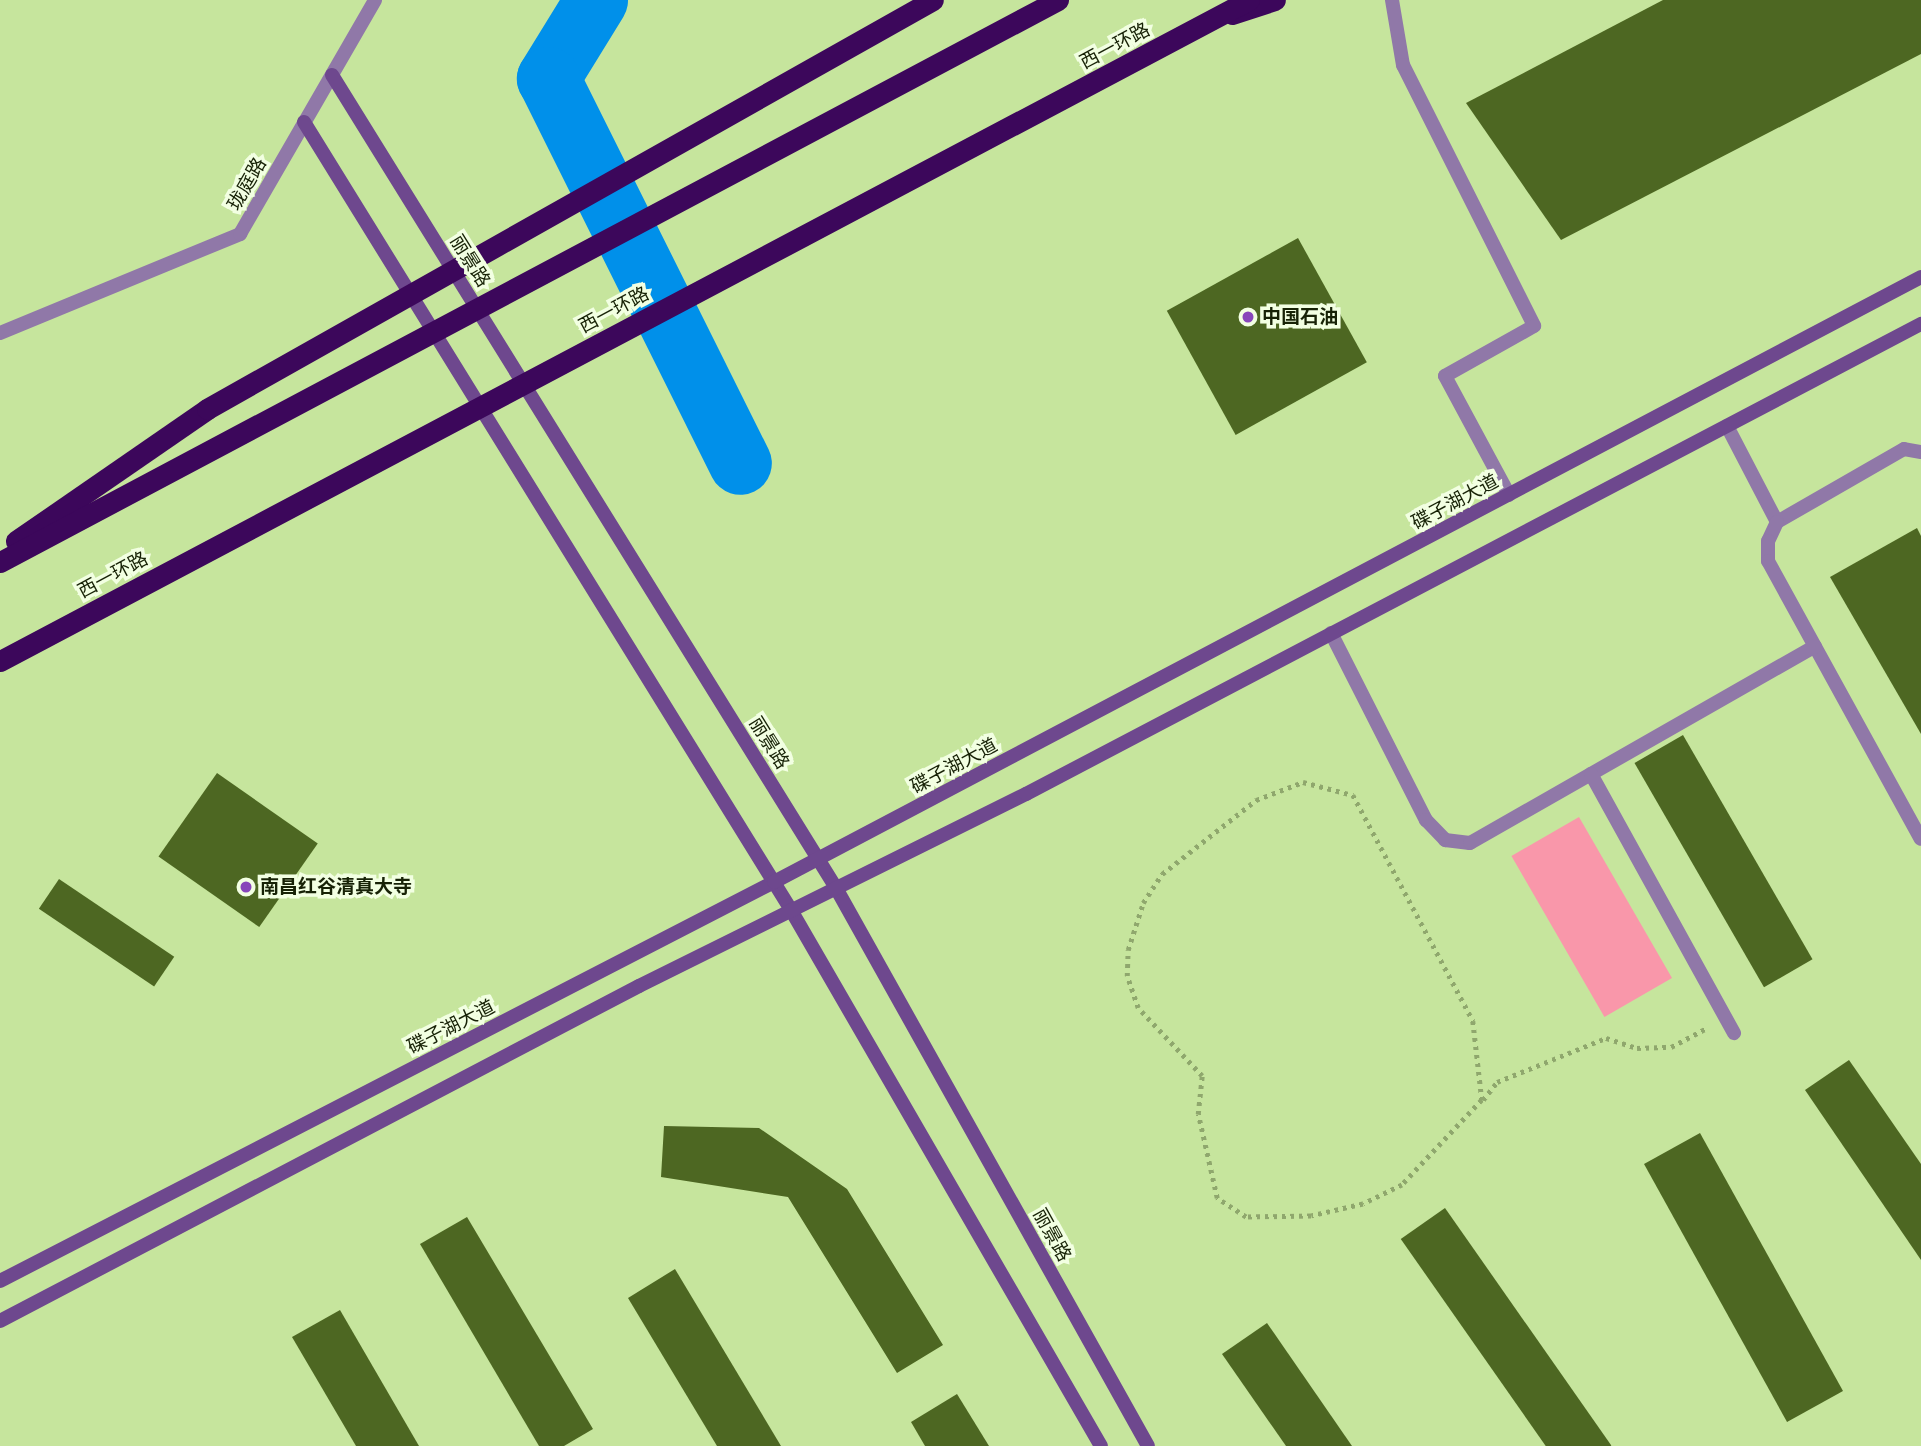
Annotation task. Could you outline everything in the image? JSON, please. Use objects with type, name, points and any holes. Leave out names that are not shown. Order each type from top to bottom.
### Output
[{"type":"highway","points":[[0,552],[207,409],[933,0]]},
{"type":"highway","points":[[0,562],[1058,0]]},
{"type":"highway","name":"西一环路","points":[[0,661],[1249,0]]},
{"type":"highway","points":[[1213,20],[1275,0]]},
{"type":"main road","name":"丽景路","points":[[332,75],[836,888],[1148,1446]]},
{"type":"main road","points":[[304,122],[774,882],[1101,1446]]},
{"type":"main road","name":"碟子湖大道","points":[[0,1281],[774,882],[1921,277]]},
{"type":"main road","points":[[0,1321],[1331,634],[1921,324]]},
{"type":"street","name":"珑庭路","points":[[0,333],[240,234],[375,0]]},
{"type":"street","points":[[1392,0],[1403,65],[1534,326],[1445,376],[1509,495]]},
{"type":"street","points":[[1727,426],[1777,522]]},
{"type":"street","points":[[1921,452],[1904,450],[1777,522],[1768,541],[1768,561],[1921,839]]},
{"type":"street","points":[[1331,634],[1426,820],[1445,840],[1470,843],[1815,646]]},
{"type":"street","points":[[1591,774],[1734,1033]]},
{"type":"path","points":[[1482,1100],[1473,1021],[1353,795],[1303,782],[1256,800],[1162,874],[1143,903],[1128,950],[1127,976],[1138,1008],[1202,1076],[1198,1114],[1217,1198],[1246,1217],[1311,1216],[1363,1204],[1402,1185],[1482,1100],[1497,1082],[1606,1038],[1637,1048],[1671,1047],[1726,1018]]},
{"type":"shaded area","points":[[1579,817],[1672,978],[1604,1017],[1511,856]]},
{"type":"building","points":[[1663,0],[1921,0],[1921,54],[1561,240],[1466,103]]},
{"type":"building","points":[[1298,238],[1367,362],[1236,435],[1167,311]]},
{"type":"building","points":[[1917,528],[1921,536],[1921,734],[1830,577]]},
{"type":"building","points":[[1683,735],[1812,959],[1764,987],[1635,763]]},
{"type":"building","points":[[217,773],[318,844],[259,927],[158,857]]},
{"type":"building","points":[[59,879],[174,957],[154,987],[39,909]]},
{"type":"building","points":[[1849,1060],[1921,1164],[1921,1260],[1805,1090]]},
{"type":"building","points":[[664,1126],[759,1128],[847,1189],[943,1345],[897,1373],[788,1197],[661,1177]]},
{"type":"building","points":[[1700,1133],[1843,1391],[1787,1422],[1644,1164]]},
{"type":"building","points":[[1445,1208],[1611,1446],[1546,1446],[1401,1239]]},
{"type":"building","points":[[467,1217],[593,1429],[564,1446],[539,1446],[420,1244]]},
{"type":"building","points":[[675,1269],[781,1446],[717,1446],[628,1298]]},
{"type":"building","points":[[340,1310],[419,1446],[356,1446],[292,1337]]},
{"type":"building","points":[[1267,1323],[1352,1446],[1286,1446],[1222,1354]]},
{"type":"building","points":[[957,1394],[989,1446],[925,1446],[911,1422]]},
{"type":"waterway","points":[[596,0],[548,78],[740,463]]},
{"type":"place","name":"中国石油","points":[[1248,317]]},
{"type":"place","name":"南昌红谷清真大寺","points":[[246,887]]}]
